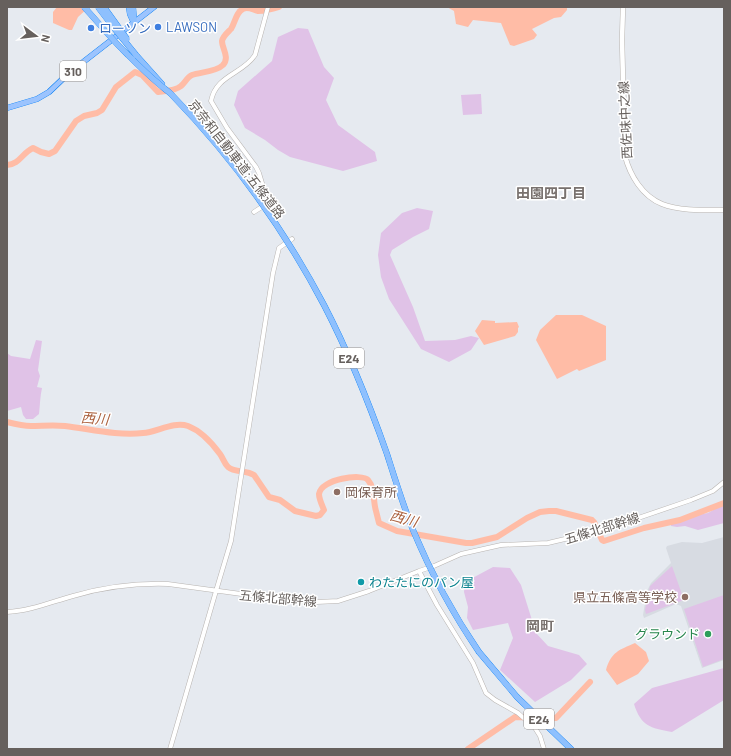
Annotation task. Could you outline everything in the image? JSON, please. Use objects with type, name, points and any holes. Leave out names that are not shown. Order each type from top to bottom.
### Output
[{"type":"highway","points":[[84,7],[119,46],[169,92]]},
{"type":"highway","name":"京奈和自動車道;五條道路","points":[[98,7],[136,55],[212,141],[253,193],[283,236],[324,305],[355,371],[422,552],[452,610],[479,652],[517,697],[571,749]]},
{"type":"highway","points":[[104,7],[130,43],[136,55]]},
{"type":"highway","points":[[129,7],[134,23]]},
{"type":"highway","points":[[133,7],[134,23]]},
{"type":"highway","name":"310","points":[[7,108],[37,99],[49,92],[69,73],[154,7]]},
{"type":"main road","name":"西佐味中之線","points":[[623,7],[622,40],[625,156],[631,172],[641,188],[662,204],[678,208],[724,210]]},
{"type":"street","points":[[254,212],[268,203],[259,173],[247,153],[238,144],[227,128],[211,101],[219,85],[234,72],[251,61],[255,56],[268,7]]},
{"type":"street","points":[[170,749],[231,541],[273,273],[279,248],[292,239]]},
{"type":"street","name":"五條北部幹線","points":[[7,612],[32,609],[73,596],[103,589],[149,584],[168,584],[292,601],[338,601],[369,591],[461,554],[501,545],[548,544],[603,530],[691,500],[713,491],[724,482]]},
{"type":"street","points":[[419,571],[436,605],[473,662],[486,692],[495,700],[518,713],[535,728],[540,736],[544,749]]},
{"type":"shaded area","points":[[57,7],[89,7],[78,17],[72,30],[69,30],[53,23],[53,12]]},
{"type":"shaded area","points":[[447,7],[567,7],[567,10],[561,17],[554,18],[532,29],[537,35],[534,39],[514,46],[510,45],[501,23],[473,20],[468,27],[456,24],[454,11]]},
{"type":"shaded area","points":[[298,28],[308,29],[324,67],[334,78],[326,100],[338,125],[375,152],[377,161],[343,171],[290,157],[245,128],[234,105],[238,91],[272,61],[278,37]]},
{"type":"shaded area","points":[[481,94],[482,114],[463,115],[461,95]]},
{"type":"shaded area","points":[[417,208],[433,211],[429,229],[392,250],[390,255],[413,307],[425,341],[455,340],[471,336],[479,338],[471,350],[449,362],[421,349],[389,299],[381,277],[378,255],[381,233],[402,213]]},
{"type":"shaded area","points":[[556,315],[582,315],[606,326],[606,360],[579,371],[577,369],[557,379],[536,340],[540,330]]},
{"type":"shaded area","points":[[482,320],[495,321],[495,323],[517,322],[519,327],[518,332],[515,336],[484,345],[475,331]]},
{"type":"shaded area","points":[[36,340],[42,341],[38,370],[40,376],[37,387],[42,388],[39,414],[33,419],[26,419],[23,415],[21,407],[7,411],[7,353],[11,356],[30,359]]},
{"type":"shaded area","points":[[724,497],[724,523],[698,530],[685,526],[671,526],[671,521],[708,513],[722,505]]},
{"type":"shaded area","name":"県立五條高等学校","points":[[724,537],[724,660],[702,668],[681,606],[676,604],[644,618],[643,615],[647,591],[651,583],[671,563],[666,548],[667,546],[682,542],[702,543]]},
{"type":"shaded area","points":[[672,566],[684,600],[646,614],[645,610],[650,586]]},
{"type":"shaded area","points":[[493,567],[510,568],[521,585],[536,633],[548,646],[579,655],[587,664],[571,680],[535,702],[500,670],[513,638],[508,623],[473,630],[467,618],[468,607],[464,592],[465,582]]},
{"type":"shaded area","name":"グラウンド","points":[[724,595],[724,659],[703,667],[684,609]]},
{"type":"shaded area","points":[[635,643],[646,652],[649,661],[638,674],[617,685],[606,670],[610,659],[616,652]]},
{"type":"shaded area","points":[[724,668],[724,700],[672,732],[647,725],[640,717],[634,704],[652,688]]},
{"type":"waterway","points":[[7,165],[15,163],[33,148],[49,154],[55,151],[76,121],[84,116],[97,113],[102,110],[116,87],[135,72],[142,75],[158,92],[176,89],[192,75],[220,67],[226,59],[222,41],[231,29],[237,15],[241,10],[250,8],[260,11],[279,7]]},
{"type":"waterway","name":"西川","points":[[7,422],[25,426],[65,426],[124,434],[148,432],[177,425],[188,426],[202,434],[210,442],[228,467],[254,475],[269,497],[280,500],[295,511],[316,516],[320,515],[324,510],[319,496],[321,489],[334,481],[350,477],[364,478],[368,480],[372,487],[379,523],[397,531],[466,543],[497,537],[527,518],[540,512],[556,511],[592,520],[602,540],[604,541],[644,528],[680,520],[724,503]]},
{"type":"waterway","points":[[468,749],[515,717],[556,718],[590,682]]},
{"type":"place","name":"LAWSON","points":[[158,27]]},
{"type":"place","name":"ローソン","points":[[91,28]]},
{"type":"place","name":"岡保育所","points":[[337,492]]},
{"type":"place","name":"わたたにのパン屋","points":[[361,582]]},
{"type":"place","name":"県立五條高等学校","points":[[685,597]]},
{"type":"place","name":"グラウンド","points":[[708,634]]},
{"type":"district","name":"田園四丁目","points":[[551,192]]},
{"type":"district","name":"岡町","points":[[540,625]]}]
